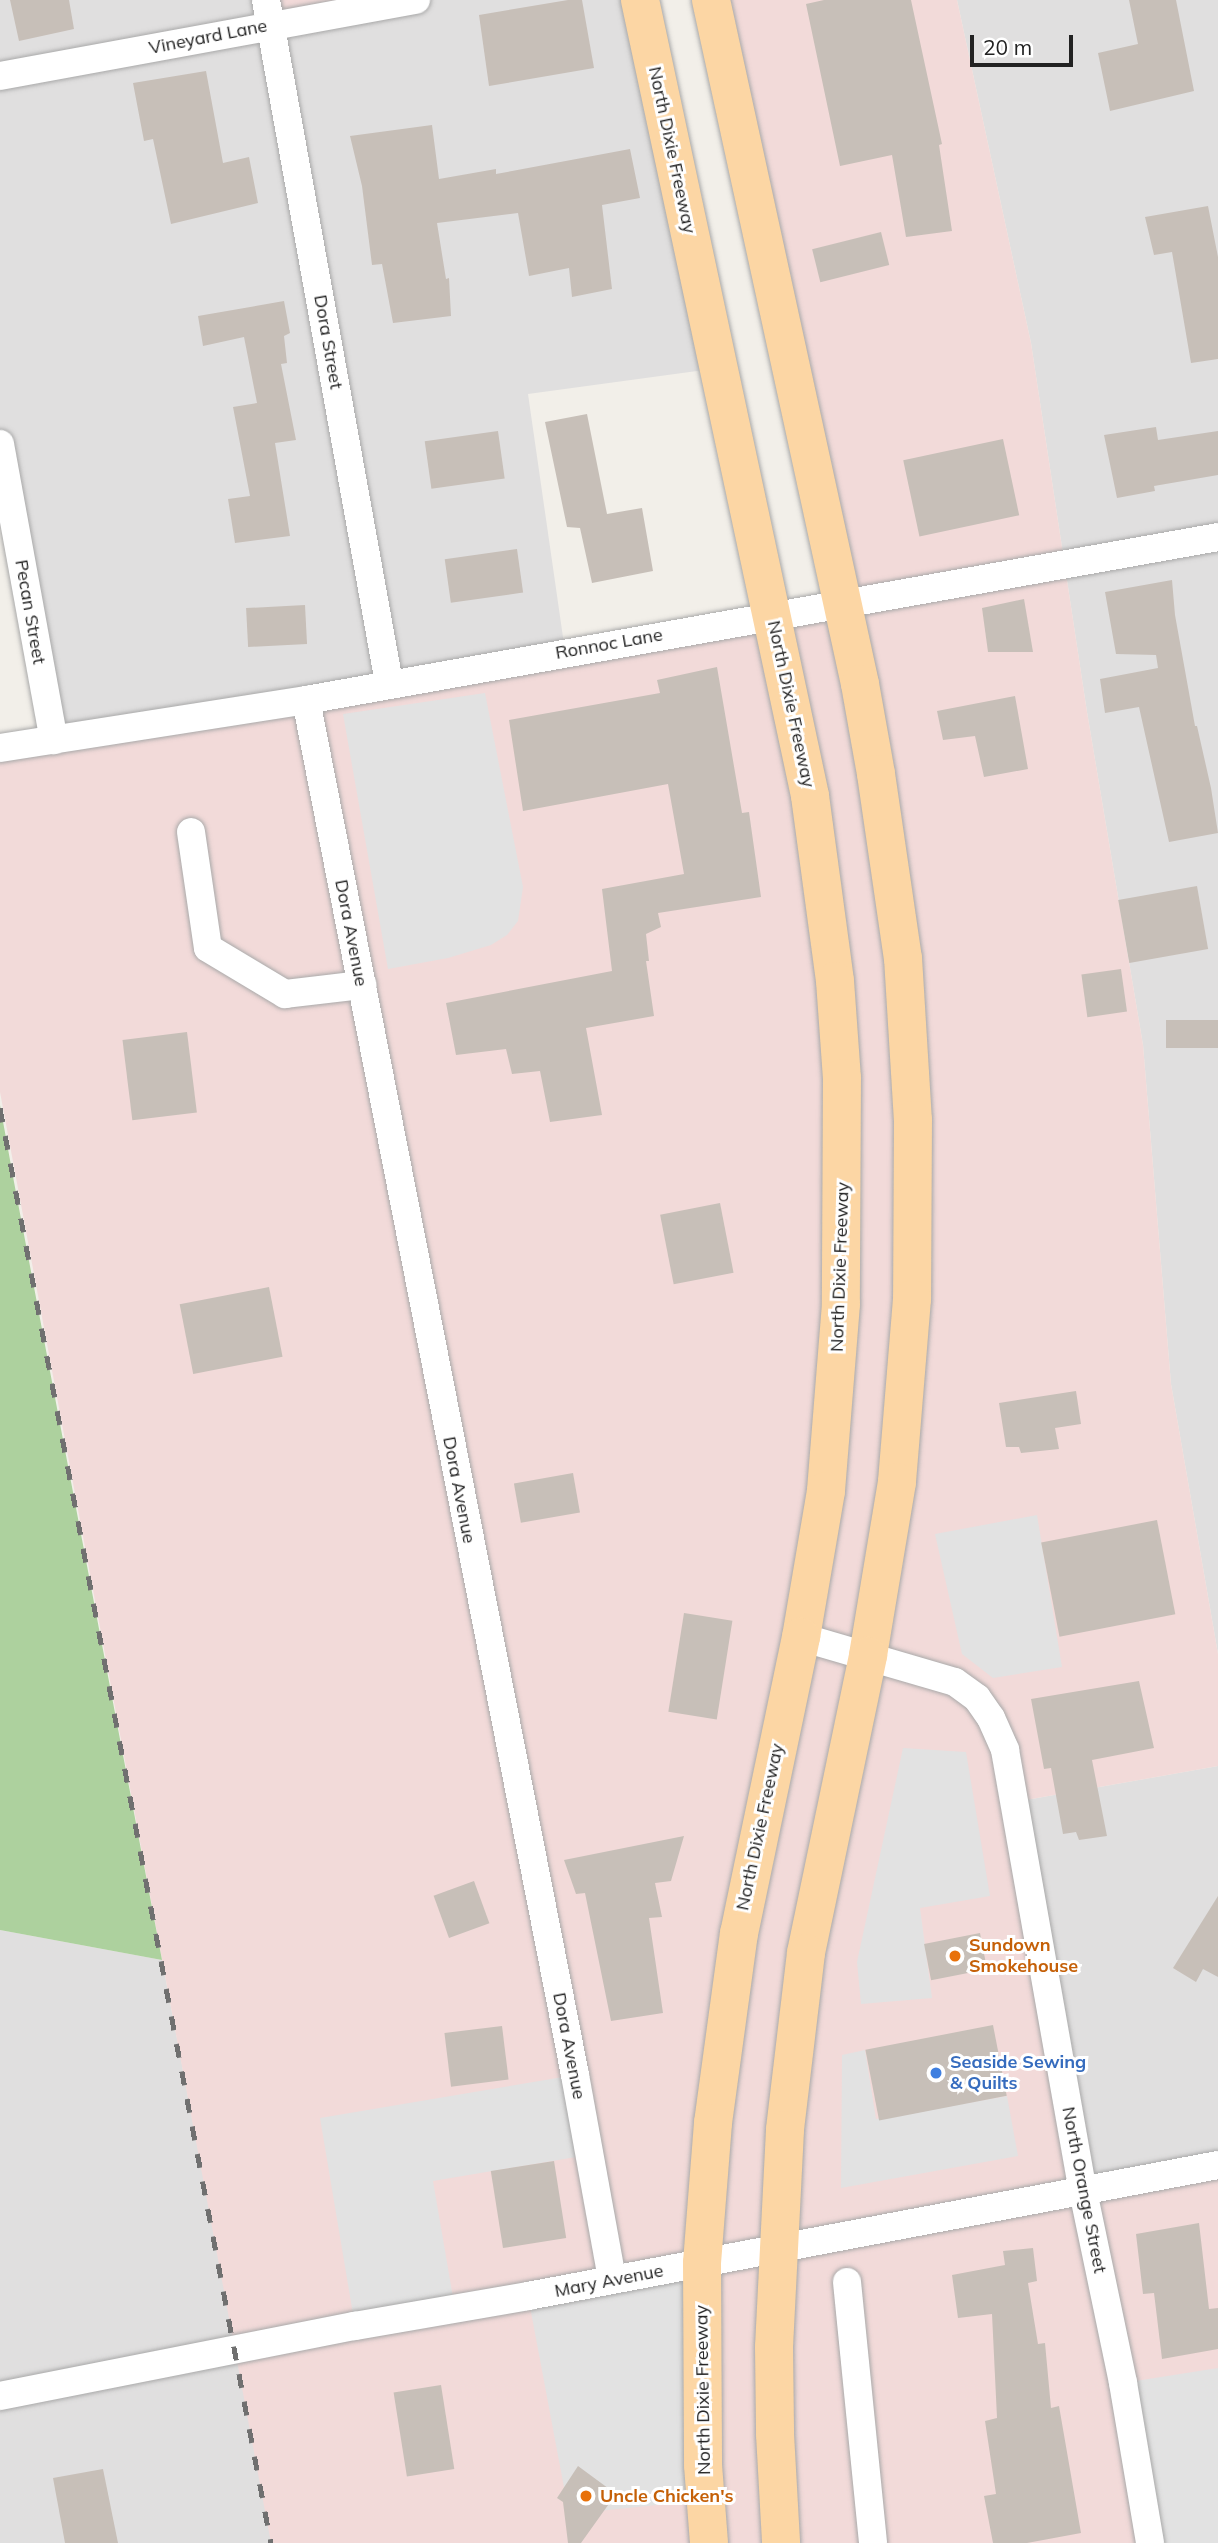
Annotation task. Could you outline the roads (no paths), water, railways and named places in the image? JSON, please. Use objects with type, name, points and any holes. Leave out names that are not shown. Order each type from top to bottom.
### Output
[{"type":"main road","name":"North Dixie Freeway","points":[[640,0],[813,809],[835,981],[842,1078],[843,1237],[832,1434],[826,1491],[801,1637],[739,1933],[713,2123],[702,2263],[703,2465],[709,2543]]},
{"type":"main road","points":[[711,0],[842,602],[876,774],[903,958],[913,1121],[912,1299],[897,1482],[868,1656],[806,1953],[785,2130],[777,2249],[775,2434],[781,2543]]},
{"type":"street","name":"Vineyard Lane","points":[[0,76],[269,13],[416,0]]},
{"type":"street","name":"Dora Street","points":[[269,13],[389,683]]},
{"type":"street","name":"Pecan Street","points":[[0,444],[54,740]]},
{"type":"street","name":"Ronnoc Lane","points":[[0,748],[306,700],[772,614],[1218,537]]},
{"type":"street","name":"Dora Avenue","points":[[306,700],[572,2061],[612,2279]]},
{"type":"street","points":[[191,832],[208,948],[285,994],[362,985]]},
{"type":"street","name":"North Orange Street","points":[[801,1637],[955,1682],[977,1698],[991,1718],[1005,1750],[1083,2191],[1123,2383],[1150,2543]]},
{"type":"street","name":"Mary Avenue","points":[[0,2396],[355,2326],[1218,2165]]},
{"type":"street","points":[[847,2282],[873,2543]]},
{"type":"railway","points":[[0,1108],[271,2543]]},
{"type":"place","name":"Sundown Smokehouse","points":[[955,1956]]},
{"type":"place","name":"Seaside Sewing & Quilts","points":[[936,2073]]},
{"type":"place","name":"Uncle Chicken's","points":[[586,2496]]}]
